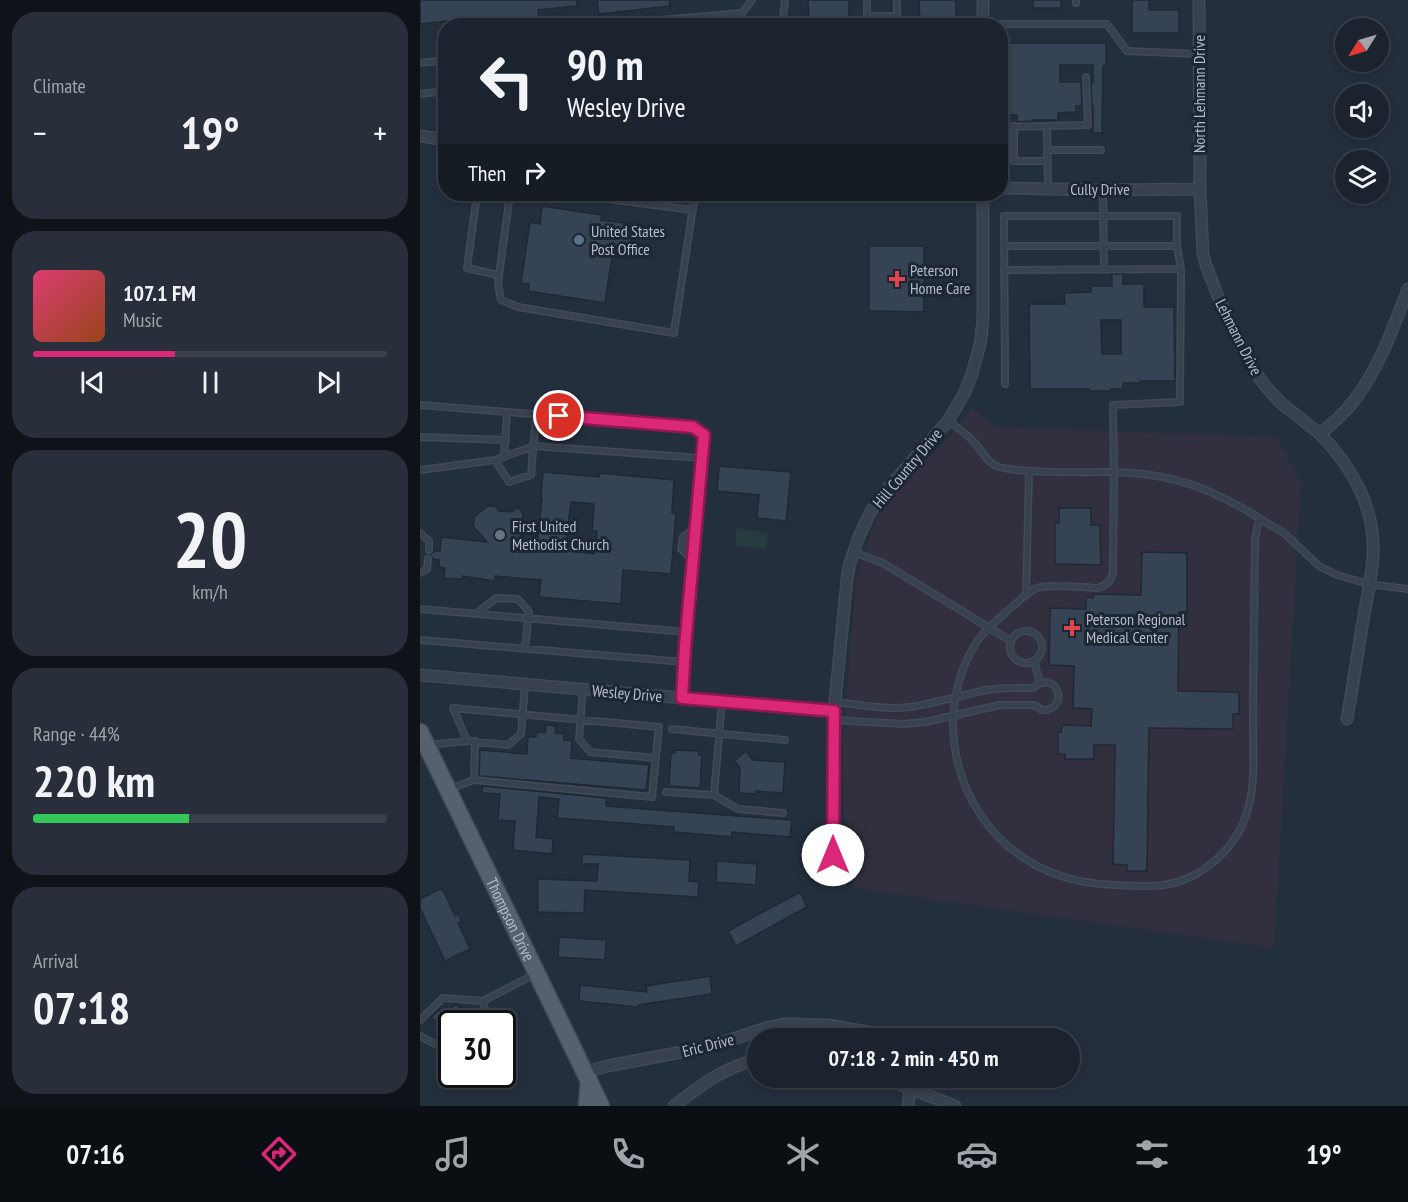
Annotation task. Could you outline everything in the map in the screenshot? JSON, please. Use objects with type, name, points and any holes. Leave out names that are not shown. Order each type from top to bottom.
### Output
[{"type":"main road","name":"Thompson Drive","points":[[423,739],[601,1106]]},
{"type":"main road","points":[[587,1076],[587,1106]]},
{"type":"street","points":[[983,0],[983,18]]},
{"type":"street","name":"North Lehmann Drive","points":[[1199,0],[1200,189]]},
{"type":"street","points":[[420,136],[438,139]]},
{"type":"street","name":"Cully Drive","points":[[1008,188],[1200,189]]},
{"type":"street","name":"Lehmann Drive","points":[[1200,189],[1203,254],[1219,299],[1237,338],[1253,369],[1266,387],[1281,403],[1336,450],[1364,497],[1371,521],[1373,556],[1347,719]]},
{"type":"street","name":"Hill Country Drive","points":[[833,855],[834,711],[847,579],[853,552],[862,528],[878,501],[948,421],[964,394],[972,374],[981,340],[983,317],[983,201]]},
{"type":"street","points":[[1320,434],[1344,413],[1366,385],[1408,289]]},
{"type":"street","name":"Wesley Drive","points":[[420,675],[834,711]]},
{"type":"street","name":"Eric Drive","points":[[766,1028],[784,1024],[828,1025],[845,1028]]},
{"type":"street","name":"Eric Drive","points":[[587,1076],[607,1066],[709,1047],[747,1034]]},
{"type":"street","points":[[674,1106],[721,1072],[747,1062]]},
{"type":"street","points":[[908,1106],[910,1088],[955,1106]]},
{"type":"lane","points":[[742,18],[742,13],[752,0]]},
{"type":"lane","points":[[783,18],[785,0]]},
{"type":"lane","points":[[867,0],[867,16],[897,16],[897,0]]},
{"type":"lane","points":[[684,18],[742,13]]},
{"type":"lane","points":[[1008,25],[1107,24],[1127,51],[1198,54]]},
{"type":"lane","points":[[420,63],[438,61]]},
{"type":"lane","points":[[1008,126],[1088,125],[1086,77]]},
{"type":"lane","points":[[420,94],[438,92]]},
{"type":"lane","points":[[1014,126],[1014,161],[1048,161]]},
{"type":"lane","points":[[1047,126],[1048,189]]},
{"type":"lane","points":[[1048,150],[1101,150]]},
{"type":"lane","points":[[1103,190],[1104,269]]},
{"type":"lane","points":[[476,201],[467,268],[498,275]]},
{"type":"lane","points":[[509,201],[498,275],[501,300],[518,307],[674,333],[695,201]]},
{"type":"lane","points":[[625,201],[693,210]]},
{"type":"lane","points":[[1005,384],[1004,216],[1177,216],[1177,246],[1181,269],[1180,402],[1113,405],[1113,570],[1111,580],[1097,588],[1042,587],[1026,595],[989,627],[980,638],[966,662],[955,698],[952,716],[953,740],[958,769],[971,798],[983,820],[1000,839],[1030,862],[1055,874],[1096,885],[1166,885],[1189,877],[1209,866],[1226,850],[1239,831],[1250,801],[1253,774],[1255,540],[1259,518]]},
{"type":"lane","points":[[1004,246],[1177,246]]},
{"type":"lane","points":[[1004,270],[1181,269]]},
{"type":"lane","points":[[420,405],[693,427],[704,435],[682,698]]},
{"type":"lane","points":[[504,457],[507,412]]},
{"type":"lane","points":[[495,460],[509,482],[531,475],[536,414]]},
{"type":"lane","points":[[948,421],[974,441],[989,461],[1004,469],[1155,475],[1195,485],[1227,499],[1284,533],[1320,566],[1337,575],[1369,584],[1408,589]]},
{"type":"lane","points":[[420,437],[506,440]]},
{"type":"lane","points":[[420,470],[495,460],[534,446],[701,458]]},
{"type":"lane","points":[[1026,595],[1029,471]]},
{"type":"lane","points":[[693,560],[681,549],[683,537],[695,528]]},
{"type":"lane","points":[[420,533],[429,541],[429,550]]},
{"type":"lane","points":[[853,552],[884,563],[1011,641]]},
{"type":"lane","points":[[420,573],[427,569],[428,559]]},
{"type":"lane","points":[[476,614],[496,598],[518,599],[529,612],[525,648]]},
{"type":"lane","points":[[420,609],[686,632]]},
{"type":"lane","points":[[1024,631],[1038,636],[1042,647],[1034,661],[1024,663],[1014,658],[1010,648],[1015,634],[1024,631]]},
{"type":"lane","points":[[420,640],[684,662]]},
{"type":"lane","points":[[1034,661],[1040,683]]},
{"type":"lane","points":[[1044,682],[1053,684],[1058,692],[1058,702],[1052,709],[1042,710],[1034,705],[1010,705],[904,724],[834,711],[900,708],[998,688],[1033,688],[1044,682]]},
{"type":"lane","points":[[423,739],[508,745],[521,734],[525,684]]},
{"type":"lane","points":[[583,689],[579,739],[590,752],[656,758]]},
{"type":"lane","points":[[714,795],[722,701]]},
{"type":"lane","points":[[447,789],[474,780],[652,797],[659,727],[453,708],[466,741]]},
{"type":"lane","points":[[672,729],[785,740]]},
{"type":"lane","points":[[474,780],[476,741]]},
{"type":"lane","points":[[666,792],[714,795],[738,809],[783,813]]},
{"type":"lane","points":[[420,1020],[443,998],[483,1001],[538,973]]},
{"type":"lane","points":[[483,1001],[485,1010]]},
{"type":"lane","points":[[420,1036],[438,1046]]},
{"type":"shaded area","name":"Peterson Regional Medical Center","points":[[972,409],[996,427],[1277,437],[1301,484],[1274,948],[853,888],[843,803],[843,740],[857,574],[880,513],[896,491],[944,443]]},
{"type":"green space","points":[[737,528],[768,533],[765,550],[735,545]]},
{"type":"building","points":[[420,0],[577,0],[577,6],[538,10],[539,18],[438,18],[438,22],[420,24]]},
{"type":"building","points":[[597,0],[669,0],[670,6],[599,14]]},
{"type":"building","points":[[808,0],[849,0],[849,18],[809,18]]},
{"type":"building","points":[[919,0],[956,0],[956,18],[920,18]]},
{"type":"building","points":[[1033,0],[1061,0],[1061,8],[1033,8]]},
{"type":"building","points":[[1132,0],[1149,0],[1149,10],[1179,10],[1179,33],[1132,33]]},
{"type":"building","points":[[1008,43],[1106,43],[1106,66],[1103,66],[1102,133],[1093,133],[1091,82],[1093,82],[1093,65],[1060,65],[1060,82],[1081,82],[1082,106],[1076,106],[1076,112],[1058,113],[1058,120],[1017,122],[1017,115],[1009,115]]},
{"type":"building","name":"United States Post Office","points":[[542,206],[602,215],[601,220],[633,224],[629,259],[612,256],[605,303],[528,291],[529,284],[521,283],[530,222],[540,224]]},
{"type":"building","name":"Peterson Home Care","points":[[869,246],[924,246],[924,312],[869,311]]},
{"type":"building","points":[[1112,274],[1123,274],[1123,284],[1144,284],[1144,307],[1174,307],[1175,381],[1123,383],[1123,389],[1111,389],[1111,391],[1030,389],[1029,304],[1065,304],[1064,293],[1091,292],[1091,286],[1112,286]],"holes":[[[1101,320],[1121,320],[1121,354],[1102,354]]]},
{"type":"building","points":[[719,466],[791,472],[786,521],[757,518],[759,495],[717,491]]},
{"type":"building","points":[[543,472],[599,477],[600,473],[674,480],[672,513],[676,513],[671,574],[623,570],[621,604],[539,597],[541,580],[495,576],[495,581],[462,576],[462,579],[444,578],[445,568],[439,567],[439,560],[433,559],[430,555],[434,551],[440,551],[441,537],[487,542],[473,526],[475,516],[488,506],[495,506],[499,511],[512,512],[518,507],[523,514],[521,544],[537,544]],"holes":[[[571,502],[594,504],[592,531],[597,531],[594,554],[565,550]]]},
{"type":"building","points":[[1059,508],[1091,508],[1091,525],[1100,525],[1101,565],[1055,564],[1055,522],[1059,523]]},
{"type":"building","points":[[1142,552],[1187,553],[1187,612],[1179,612],[1178,691],[1239,692],[1239,714],[1233,714],[1233,729],[1149,728],[1147,871],[1127,871],[1127,865],[1113,864],[1115,745],[1094,745],[1094,759],[1065,759],[1065,754],[1058,754],[1058,732],[1061,732],[1062,725],[1091,726],[1092,709],[1073,708],[1074,666],[1049,665],[1050,608],[1086,609],[1086,597],[1093,598],[1093,594],[1141,595]]},
{"type":"building","points":[[546,725],[556,726],[555,733],[564,734],[564,740],[572,741],[571,758],[649,765],[646,790],[479,776],[480,750],[527,754],[528,737],[536,737],[536,732],[545,733]]},
{"type":"building","points":[[675,750],[699,751],[699,755],[702,755],[700,788],[669,786],[671,753],[675,753]]},
{"type":"building","points":[[746,751],[753,760],[785,762],[783,793],[756,791],[756,794],[739,793],[740,768],[734,761]]},
{"type":"building","points":[[483,786],[607,798],[606,806],[792,820],[790,837],[732,832],[732,837],[674,832],[674,827],[557,818],[559,799],[539,797],[536,837],[553,839],[552,854],[513,850],[515,821],[498,820],[500,794],[482,793]]},
{"type":"building","points":[[582,854],[690,860],[689,881],[699,882],[698,897],[585,890],[584,913],[538,912],[538,879],[597,881],[598,864],[582,864]]},
{"type":"building","points":[[717,861],[757,864],[756,885],[716,882]]},
{"type":"building","points":[[442,888],[455,916],[458,914],[462,922],[458,923],[470,949],[445,961],[420,908],[420,899]]},
{"type":"building","points":[[800,892],[807,907],[736,946],[728,931]]},
{"type":"building","points":[[559,937],[606,940],[605,960],[558,957]]},
{"type":"building","points":[[710,976],[712,994],[638,1005],[638,1007],[579,1001],[580,985],[647,992],[646,986]]},
{"type":"building","points":[[455,1004],[464,1010],[451,1010]]},
{"type":"building","points":[[438,1010],[438,1023],[431,1018]]},
{"type":"place","name":"United States Post Office","points":[[579,240]]},
{"type":"place","name":"Peterson Home Care","points":[[897,279]]},
{"type":"place","name":"First United Methodist Church","points":[[500,535]]},
{"type":"place","name":"Peterson Regional Medical Center","points":[[1072,628]]},
{"type":"route","points":[[559,416],[693,427],[704,435],[682,698],[834,711],[833,855]]}]
